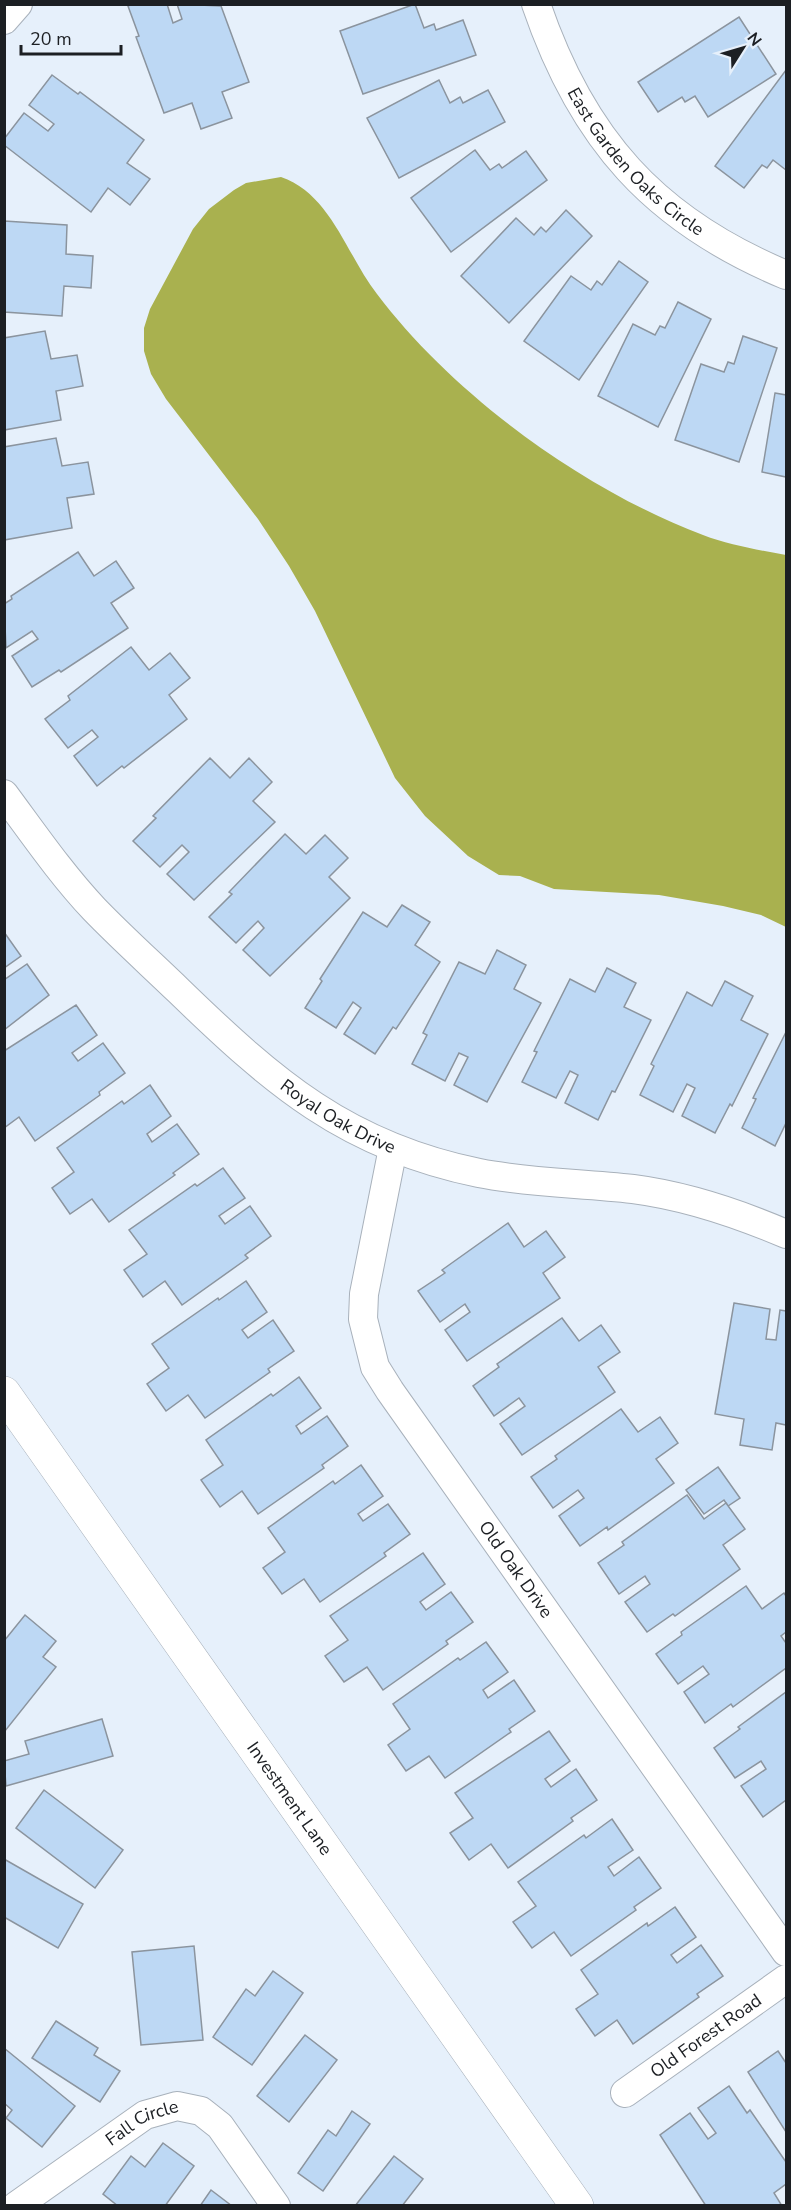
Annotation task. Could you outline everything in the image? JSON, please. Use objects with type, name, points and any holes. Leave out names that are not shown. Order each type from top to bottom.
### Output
[{"type":"street","points":[[4,20],[18,4]]},
{"type":"street","name":"East Garden Oaks Circle","points":[[536,4],[552,52],[577,102],[614,154],[652,194],[696,229],[744,258],[786,275]]},
{"type":"street","name":"Royal Oak Drive","points":[[4,794],[56,864],[94,909],[240,1050],[286,1089],[321,1111],[393,1148],[480,1173],[636,1190],[699,1202],[786,1234]]},
{"type":"street","name":"Old Oak Drive","points":[[393,1148],[364,1294],[363,1319],[375,1367],[390,1392],[786,1952]]},
{"type":"street","name":"Investment Lane","points":[[4,1393],[577,2205]]},
{"type":"street","name":"Old Forest Road","points":[[625,2093],[786,1979]]},
{"type":"street","name":"Fall Circle","points":[[16,2205],[145,2115],[177,2106],[201,2111],[220,2126],[276,2205]]},
{"type":"shaded area","points":[[281,177],[298,185],[325,211],[366,279],[408,332],[483,403],[524,436],[613,493],[658,516],[713,539],[786,555],[786,927],[761,915],[723,906],[659,895],[554,889],[520,876],[499,875],[468,856],[425,816],[395,778],[315,611],[289,566],[258,519],[166,399],[151,374],[144,351],[144,328],[150,309],[193,229],[209,209],[234,190],[246,183]]},
{"type":"building","points":[[167,4],[173,23],[182,19],[177,4],[221,6],[249,82],[222,92],[232,118],[201,129],[192,103],[164,113],[136,37],[139,36],[128,6]]},
{"type":"building","points":[[415,4],[424,28],[434,24],[436,30],[463,20],[476,55],[363,94],[340,31]]},
{"type":"building","points":[[739,17],[776,74],[708,117],[695,96],[685,102],[682,97],[658,112],[638,82]]},
{"type":"building","points":[[786,70],[786,170],[773,160],[767,168],[762,165],[744,188],[715,166]]},
{"type":"building","points":[[52,75],[78,94],[80,92],[144,140],[127,163],[150,179],[130,205],[108,188],[91,212],[4,145],[4,139],[24,113],[48,131],[54,124],[29,105]]},
{"type":"building","points":[[439,80],[450,103],[460,97],[463,103],[488,90],[505,122],[399,178],[367,118]]},
{"type":"building","points":[[475,150],[490,170],[499,164],[502,168],[526,151],[547,180],[451,252],[411,198]]},
{"type":"building","points":[[566,210],[592,236],[509,323],[461,276],[516,218],[534,235],[541,227],[546,232]]},
{"type":"building","points":[[4,221],[67,225],[66,254],[93,256],[91,288],[64,286],[62,316],[4,312]]},
{"type":"building","points":[[619,261],[648,282],[579,380],[524,341],[571,276],[591,290],[597,281],[602,285]]},
{"type":"building","points":[[678,302],[711,319],[658,427],[598,396],[633,324],[655,335],[660,326],[665,328]]},
{"type":"building","points":[[45,331],[51,359],[77,355],[83,386],[56,391],[61,420],[4,430],[4,338]]},
{"type":"building","points":[[743,336],[777,348],[739,462],[675,440],[701,364],[724,372],[728,362],[734,364]]},
{"type":"building","points":[[775,393],[786,395],[786,477],[762,472]]},
{"type":"building","points":[[56,438],[62,466],[88,462],[94,494],[67,498],[72,528],[4,540],[4,447]]},
{"type":"building","points":[[78,552],[94,576],[116,561],[134,588],[111,603],[128,628],[61,672],[59,670],[32,687],[12,656],[38,639],[32,631],[6,648],[4,604],[12,599],[11,596]]},
{"type":"building","points":[[131,647],[149,670],[170,653],[190,678],[169,695],[187,719],[97,786],[74,756],[98,737],[92,730],[68,748],[45,719],[70,700],[68,696]]},
{"type":"building","points":[[210,758],[230,778],[249,758],[272,782],[253,801],[275,822],[194,900],[167,874],[189,852],[182,845],[160,867],[133,841],[156,818],[153,816]]},
{"type":"building","points":[[285,834],[306,854],[325,835],[348,858],[329,877],[350,898],[270,976],[243,950],[264,928],[258,921],[236,943],[209,917],[232,894],[229,892]]},
{"type":"building","points":[[402,905],[430,922],[415,945],[440,962],[396,1029],[393,1027],[375,1054],[344,1034],[361,1008],[353,1002],[336,1028],[305,1008],[322,981],[320,979],[363,912],[387,927]]},
{"type":"building","points":[[4,932],[21,956],[4,968]]},
{"type":"building","points":[[497,950],[526,965],[514,989],[541,1003],[487,1102],[454,1085],[468,1057],[459,1053],[445,1081],[412,1064],[427,1035],[423,1033],[459,962],[485,974]]},
{"type":"building","points":[[27,964],[49,995],[4,1030],[4,980]]},
{"type":"building","points":[[607,968],[636,983],[624,1007],[651,1020],[615,1092],[612,1091],[598,1120],[565,1103],[578,1075],[570,1071],[556,1098],[522,1082],[537,1052],[534,1051],[570,979],[595,992]]},
{"type":"building","points":[[725,981],[753,996],[741,1020],[768,1034],[732,1106],[730,1104],[715,1133],[682,1116],[695,1088],[687,1084],[673,1112],[640,1095],[654,1066],[651,1064],[687,992],[712,1006]]},
{"type":"building","points":[[76,1005],[97,1035],[72,1053],[78,1061],[103,1043],[125,1073],[99,1092],[100,1095],[35,1141],[19,1117],[4,1128],[4,1051]]},
{"type":"building","points":[[786,1032],[786,1123],[775,1146],[742,1128],[756,1099],[753,1098]]},
{"type":"building","points":[[150,1085],[171,1116],[147,1134],[152,1142],[177,1124],[199,1154],[173,1173],[175,1175],[109,1222],[92,1199],[70,1214],[52,1188],[74,1172],[57,1148],[122,1101],[124,1104]]},
{"type":"building","points":[[223,1168],[245,1198],[219,1216],[225,1224],[250,1206],[271,1236],[245,1255],[248,1258],[182,1305],[165,1281],[143,1297],[124,1270],[147,1254],[129,1230],[195,1184],[197,1186]]},
{"type":"building","points":[[508,1223],[524,1247],[546,1231],[565,1257],[543,1273],[560,1298],[467,1361],[445,1330],[470,1312],[465,1304],[440,1322],[418,1291],[445,1273],[442,1270]]},
{"type":"building","points":[[246,1281],[267,1312],[242,1330],[248,1338],[273,1320],[294,1351],[268,1369],[270,1372],[205,1418],[188,1395],[166,1411],[147,1384],[169,1368],[152,1344]]},
{"type":"building","points":[[734,1303],[770,1309],[766,1339],[776,1340],[780,1310],[786,1311],[786,1425],[776,1423],[772,1450],[740,1445],[744,1419],[715,1414]]},
{"type":"building","points":[[562,1318],[579,1341],[601,1325],[620,1352],[598,1367],[615,1392],[522,1455],[500,1424],[525,1406],[519,1398],[494,1416],[473,1386],[499,1367],[497,1364]]},
{"type":"building","points":[[299,1377],[321,1408],[296,1426],[301,1434],[327,1416],[348,1446],[322,1465],[324,1468],[258,1514],[242,1491],[220,1507],[201,1480],[223,1465],[206,1440]]},
{"type":"building","points":[[621,1409],[638,1432],[660,1417],[678,1443],[656,1459],[674,1483],[608,1530],[607,1527],[580,1546],[559,1516],[584,1498],[578,1490],[553,1508],[531,1477],[557,1459],[555,1456]]},
{"type":"building","points":[[361,1465],[383,1496],[358,1514],[363,1521],[388,1504],[410,1534],[384,1553],[386,1556],[320,1602],[304,1579],[282,1594],[263,1568],[285,1552],[268,1528],[333,1481],[335,1484]]},
{"type":"building","points":[[718,1467],[740,1498],[728,1506],[724,1500],[704,1514],[686,1490]]},
{"type":"building","points":[[687,1495],[704,1519],[726,1503],[745,1529],[723,1545],[740,1569],[675,1616],[673,1614],[647,1632],[625,1602],[650,1584],[645,1576],[619,1594],[598,1563],[624,1545],[622,1542]]},
{"type":"building","points":[[423,1553],[445,1584],[420,1602],[426,1610],[451,1592],[473,1622],[446,1641],[448,1644],[383,1690],[367,1667],[344,1682],[325,1656],[348,1640],[330,1616]]},
{"type":"building","points":[[746,1586],[762,1609],[784,1593],[786,1596],[786,1632],[781,1636],[786,1643],[786,1668],[733,1707],[731,1704],[705,1723],[684,1692],[709,1674],[703,1666],[678,1684],[656,1654],[682,1635],[681,1632]]},
{"type":"building","points":[[25,1615],[56,1641],[43,1657],[56,1667],[5,1731],[4,1641]]},
{"type":"building","points":[[486,1642],[508,1672],[483,1690],[488,1698],[514,1680],[535,1711],[509,1729],[511,1732],[445,1778],[429,1756],[406,1771],[388,1745],[410,1729],[393,1704],[458,1658],[460,1660]]},
{"type":"building","points":[[786,1692],[786,1800],[763,1817],[741,1786],[766,1769],[761,1761],[735,1778],[714,1748],[740,1729],[738,1727]]},
{"type":"building","points":[[102,1719],[113,1756],[6,1786],[4,1761],[29,1754],[25,1741]]},
{"type":"building","points":[[549,1731],[570,1761],[545,1779],[551,1787],[576,1769],[597,1800],[571,1818],[573,1821],[508,1868],[491,1844],[469,1860],[450,1833],[473,1818],[455,1793]]},
{"type":"building","points":[[44,1790],[123,1850],[95,1888],[16,1828]]},
{"type":"building","points":[[612,1819],[633,1850],[608,1867],[614,1876],[639,1857],[661,1888],[634,1907],[636,1910],[571,1956],[554,1932],[532,1948],[513,1922],[536,1906],[518,1882],[584,1835],[586,1838]]},
{"type":"building","points":[[4,1859],[83,1904],[58,1948],[4,1917]]},
{"type":"building","points":[[675,1907],[696,1937],[671,1955],[677,1963],[701,1945],[723,1976],[697,1994],[699,1997],[633,2044],[617,2020],[595,2036],[576,2009],[598,1994],[581,1970],[647,1923],[648,1926]]},
{"type":"building","points":[[194,1946],[203,2040],[141,2045],[132,1952]]},
{"type":"building","points":[[273,1971],[303,1993],[252,2065],[213,2037],[246,1989],[255,1996]]},
{"type":"building","points":[[56,2021],[98,2048],[94,2055],[120,2071],[100,2102],[32,2058]]},
{"type":"building","points":[[305,2035],[337,2060],[289,2122],[257,2096]]},
{"type":"building","points":[[4,2048],[75,2106],[42,2147],[6,2118],[12,2110],[4,2103]]},
{"type":"building","points":[[778,2051],[786,2063],[786,2132],[748,2072]]},
{"type":"building","points":[[729,2086],[747,2113],[750,2110],[786,2162],[786,2184],[774,2193],[782,2206],[706,2206],[660,2135],[690,2113],[708,2139],[716,2133],[698,2108]]},
{"type":"building","points":[[352,2111],[370,2124],[323,2191],[298,2173],[328,2130],[336,2136]]},
{"type":"building","points":[[163,2143],[194,2166],[165,2206],[118,2206],[103,2194],[131,2156],[145,2167]]},
{"type":"building","points":[[394,2156],[423,2179],[402,2206],[355,2206]]},
{"type":"building","points":[[211,2190],[232,2206],[200,2206]]}]
